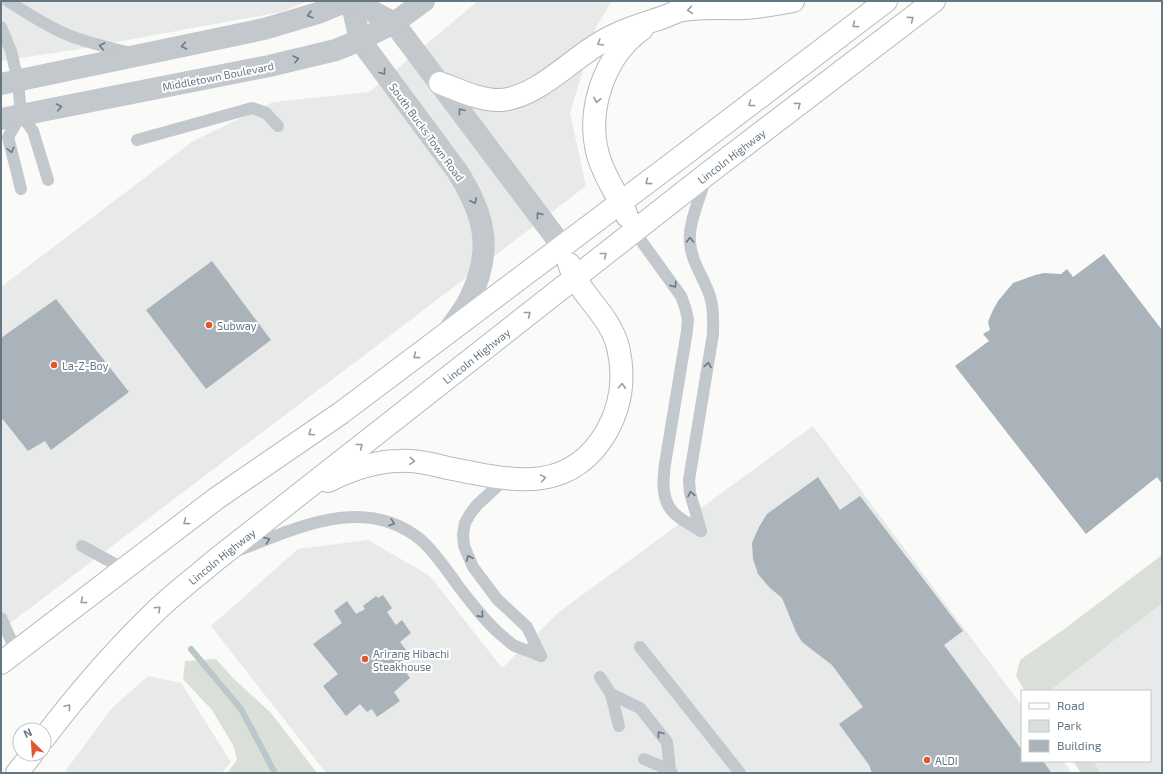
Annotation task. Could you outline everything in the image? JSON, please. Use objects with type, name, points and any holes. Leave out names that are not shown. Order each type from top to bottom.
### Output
[{"type":"main road","points":[[440,83],[482,98],[500,100],[515,98],[537,87],[582,54],[617,33],[633,26],[678,12],[693,9],[772,6],[793,1]]},
{"type":"main road","points":[[9,657],[226,491],[341,413],[886,1]]},
{"type":"main road","name":"Lincoln Highway","points":[[52,728],[92,679],[131,636],[159,608],[217,559],[707,174],[934,1]]},
{"type":"main road","points":[[634,232],[621,202],[604,172],[598,155],[594,118],[597,99],[608,70],[621,48],[633,35],[662,17]]},
{"type":"main road","points":[[296,496],[340,475],[381,462],[400,460],[420,462],[505,479],[529,480],[556,475],[569,470],[594,450],[613,421],[619,404],[622,385],[622,366],[617,345],[609,326],[574,278],[562,246]]},
{"type":"main road","points":[[17,773],[26,762]]},
{"type":"street","points":[[9,83],[264,29],[318,13],[347,1]]},
{"type":"street","name":"South Bucks Town Road","points":[[352,1],[394,23],[562,246]]},
{"type":"street","name":"South Bucks Town Road","points":[[352,1],[360,40],[457,170],[469,189],[477,207],[483,227],[483,260],[478,280],[469,301],[447,333]]},
{"type":"street","name":"Middletown Boulevard","points":[[11,117],[269,66],[336,50],[394,23],[424,1]]},
{"type":"lane","points":[[8,1],[38,20],[67,34],[95,44],[140,55]]},
{"type":"lane","points":[[1,27],[11,51],[9,83],[11,117],[8,137],[21,189]]},
{"type":"lane","points":[[137,140],[252,108],[266,113],[278,126]]},
{"type":"lane","points":[[11,117],[33,131],[48,180]]},
{"type":"lane","points":[[634,232],[675,286],[681,296],[688,319],[664,464],[663,482],[665,500],[673,512],[701,531],[690,493],[689,480],[713,334],[714,317],[711,299],[694,260],[689,241],[692,222],[707,174]]},
{"type":"lane","points":[[217,559],[307,525],[331,519],[351,516],[371,517],[384,520],[398,525],[422,541],[433,553],[479,614],[493,628],[512,644],[541,656],[527,627],[497,599],[473,567],[464,546],[463,534],[465,523],[470,514],[477,505],[505,479]]},
{"type":"lane","points":[[82,546],[124,569]]},
{"type":"lane","points":[[1,618],[9,657]]},
{"type":"lane","points":[[640,647],[740,773]]},
{"type":"lane","points":[[600,677],[611,694],[619,726]]},
{"type":"lane","points":[[611,694],[640,708],[667,742],[671,772]]},
{"type":"lane","points":[[644,759],[671,772]]},
{"type":"shaded area","points":[[1,1],[308,1],[281,12],[73,50],[1,61]]},
{"type":"shaded area","points":[[478,1],[612,1],[596,27],[570,113],[586,186],[1,630],[1,287],[193,141],[273,102],[369,92]]},
{"type":"shaded area","points":[[813,426],[1021,705],[1021,762],[1064,762],[1072,773],[326,773],[211,626],[298,549],[368,540],[430,576],[502,668],[559,612]]},
{"type":"shaded area","points":[[1162,575],[1162,773],[1094,773],[1087,762],[1151,762],[1151,690],[1040,690]]},
{"type":"shaded area","points":[[148,676],[181,683],[231,762],[222,773],[64,773],[112,708]]},
{"type":"green space","points":[[1162,555],[1162,603],[1050,690],[1024,690],[1016,676],[1020,660],[1063,630]]},
{"type":"green space","points":[[216,659],[233,678],[271,713],[317,773],[227,773],[237,760],[233,745],[212,710],[183,679],[185,661]]},
{"type":"green space","points":[[1074,762],[1094,762],[1101,773],[1081,773]]},
{"type":"building","points":[[1104,254],[1162,330],[1162,484],[1157,477],[1086,534],[955,366],[989,341],[983,334],[990,330],[988,322],[992,312],[998,301],[1013,283],[1044,273],[1061,274],[1067,269],[1073,277]]},
{"type":"building","name":"Subway","points":[[212,261],[271,340],[206,389],[146,310]]},
{"type":"building","name":"La-Z-Boy","points":[[56,299],[129,392],[51,450],[45,441],[28,451],[1,417],[1,338]]},
{"type":"building","points":[[818,477],[840,510],[860,496],[963,631],[944,645],[1021,749],[1021,762],[1044,762],[1051,772],[872,773],[869,765],[839,724],[863,707],[832,665],[802,642],[796,632],[782,598],[769,587],[758,574],[753,559],[752,543],[767,514]]},
{"type":"building","name":"Arirang Hibachi Steakhouse","points":[[383,595],[392,608],[387,612],[396,625],[402,620],[411,633],[400,642],[410,655],[400,663],[410,678],[394,692],[400,701],[377,717],[372,709],[367,712],[360,704],[346,716],[323,686],[338,674],[313,644],[342,623],[334,611],[347,601],[356,614],[365,609],[363,606],[376,596],[378,598]]},
{"type":"waterway","points":[[191,649],[241,709],[275,773]]},
{"type":"place","name":"Subway","points":[[209,325]]},
{"type":"place","name":"La-Z-Boy","points":[[54,365]]},
{"type":"place","name":"Arirang Hibachi Steakhouse","points":[[365,659]]},
{"type":"place","name":"ALDI","points":[[927,760]]}]
